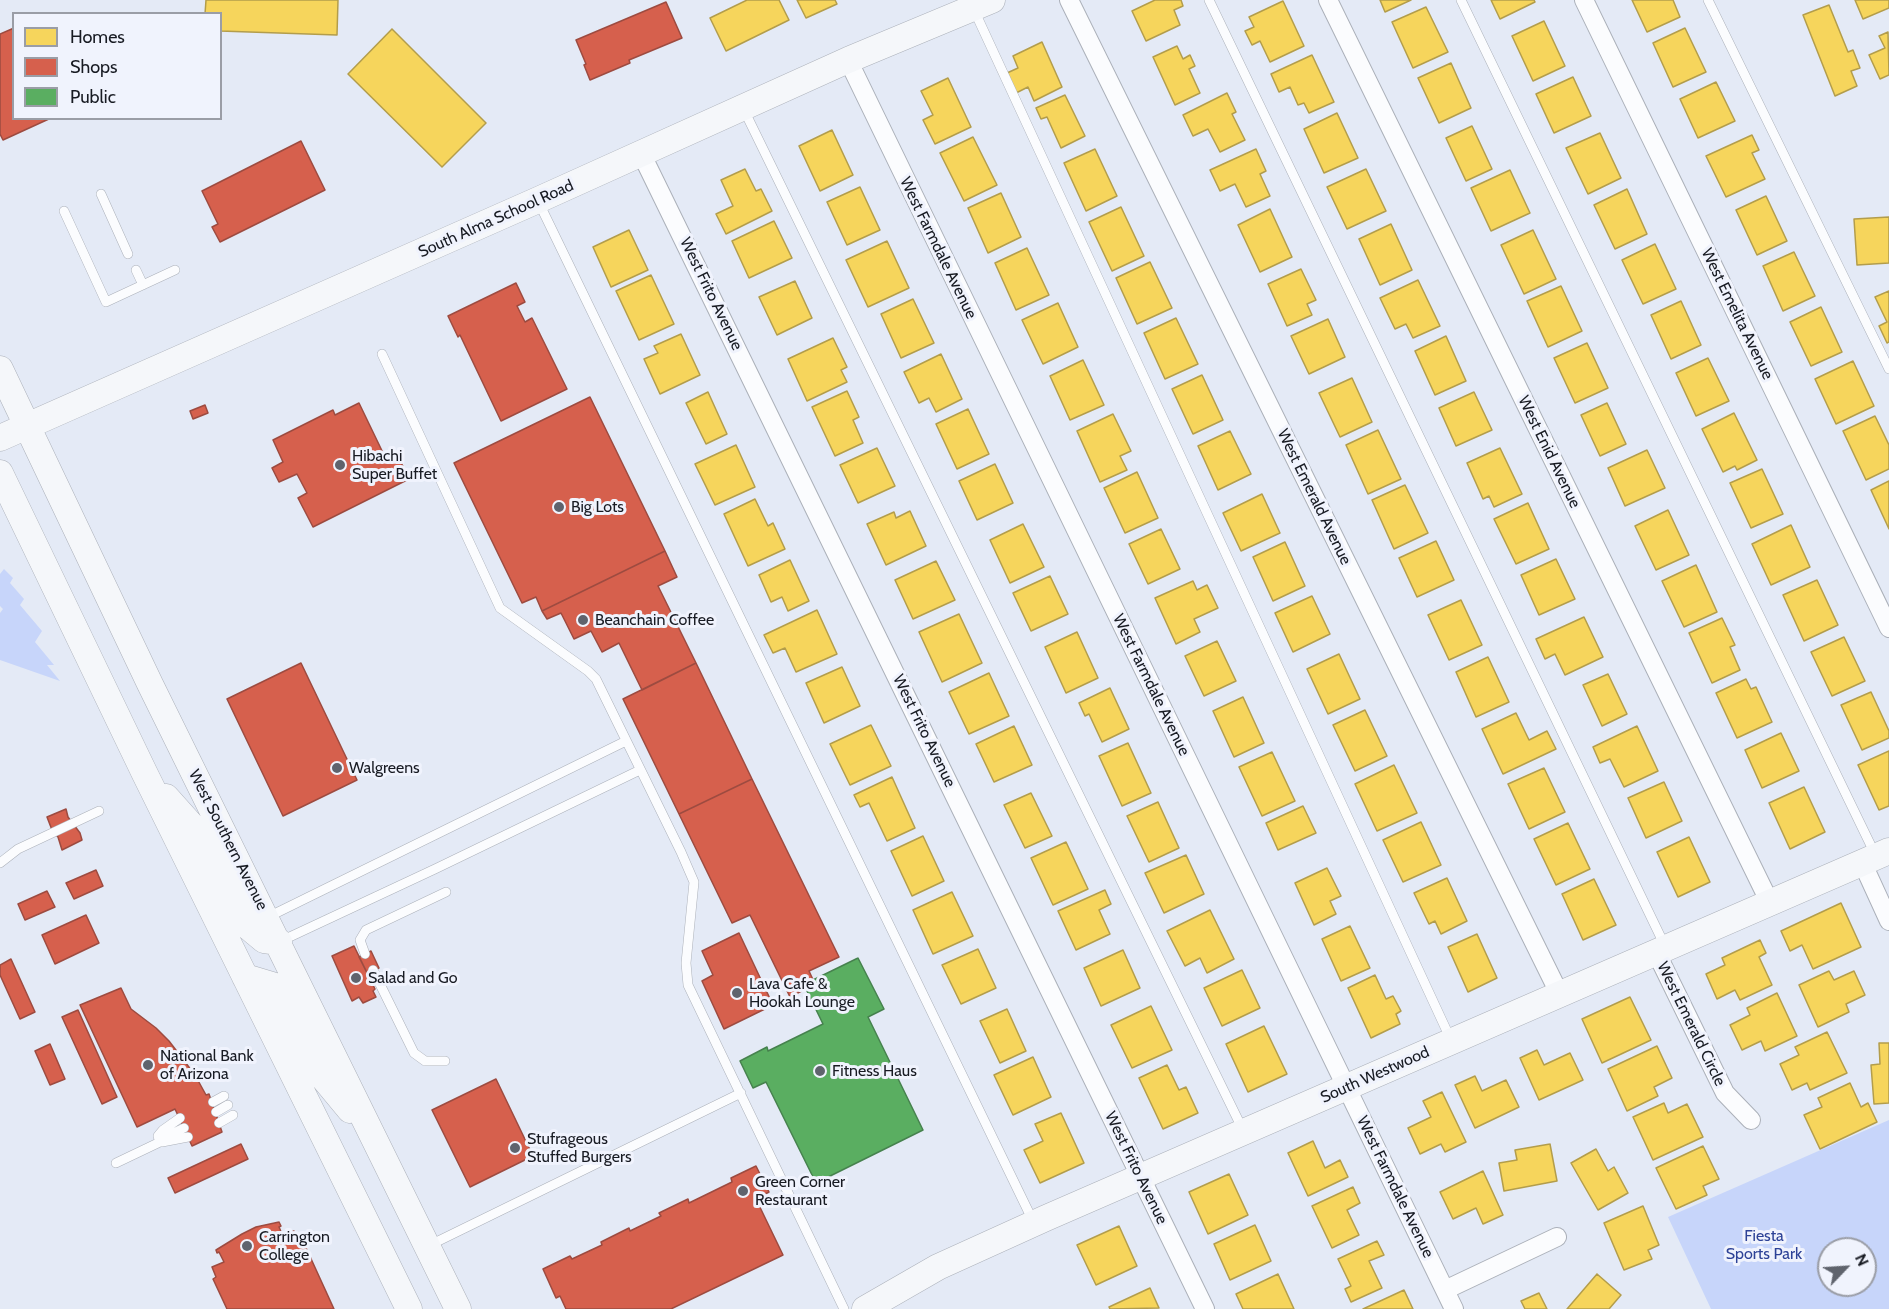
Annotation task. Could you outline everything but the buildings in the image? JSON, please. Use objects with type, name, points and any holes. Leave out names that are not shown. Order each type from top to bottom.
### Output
[{"type":"main road","name":"South Alma School Road","points":[[0,438],[538,201],[848,60],[982,4]]},
{"type":"main road","name":"West Southern Avenue","points":[[0,369],[150,684],[267,917],[458,1309]]},
{"type":"main road","points":[[0,473],[144,772],[409,1309]]},
{"type":"main road","points":[[144,772],[200,835],[246,925],[264,940],[279,942]]},
{"type":"main road","name":"South Westwood","points":[[864,1309],[938,1267],[1034,1223],[1876,857]]},
{"type":"main road","points":[[245,977],[275,986],[321,1075],[380,1148]]},
{"type":"main road","points":[[393,1277],[406,1285],[428,1309]]},
{"type":"street","name":"West Emerald Avenue","points":[[1069,0],[1560,995]]},
{"type":"street","name":"West Enid Avenue","points":[[1328,0],[1770,903]]},
{"type":"street","name":"West Emelita Avenue","points":[[1584,0],[1889,628]]},
{"type":"street","name":"West Farmdale Avenue","points":[[848,60],[1454,1309]]},
{"type":"street","name":"West Frito Avenue","points":[[642,153],[1205,1309]]},
{"type":"street","points":[[1876,857],[1889,921]]},
{"type":"street","name":"West Emerald Circle","points":[[1661,950],[1725,1093],[1751,1120]]},
{"type":"street","points":[[1445,1290],[1557,1237]]},
{"type":"lane","points":[[1209,0],[1661,950]]},
{"type":"lane","points":[[1461,0],[1876,857]]},
{"type":"lane","points":[[1708,0],[1889,369]]},
{"type":"lane","points":[[982,4],[1452,1042]]},
{"type":"lane","points":[[743,107],[1244,1132]]},
{"type":"lane","points":[[101,194],[128,254]]},
{"type":"lane","points":[[538,201],[1034,1223]]},
{"type":"lane","points":[[64,211],[106,302],[175,270]]},
{"type":"lane","points":[[136,270],[142,285]]},
{"type":"lane","points":[[382,354],[500,608],[592,675],[692,873],[694,882],[686,963],[688,985],[844,1309]]},
{"type":"lane","points":[[267,917],[626,741]]},
{"type":"lane","points":[[279,942],[640,770]]},
{"type":"lane","points":[[0,863],[18,849],[99,811]]},
{"type":"lane","points":[[365,954],[360,940],[366,930],[447,892]]},
{"type":"lane","points":[[373,970],[414,1053],[425,1061],[445,1060]]},
{"type":"lane","points":[[428,1246],[741,1094]]},
{"type":"lane","points":[[213,1102],[226,1101],[216,1112]]},
{"type":"lane","points":[[219,1123],[232,1115]]},
{"type":"lane","points":[[160,1142],[158,1136],[180,1118]]},
{"type":"lane","points":[[116,1162],[186,1132]]},
{"type":"green space","points":[[4,569],[13,578],[10,583],[24,599],[20,605],[42,631],[35,642],[54,665],[47,665],[60,681],[0,660],[0,613],[3,609],[0,606],[0,574]]},
{"type":"green space","name":"Fiesta Sports Park","points":[[1889,1120],[1889,1309],[1711,1309],[1668,1217]]},
{"type":"place","name":"Hibachi Super Buffet","points":[[340,465]]},
{"type":"place","name":"Big Lots","points":[[559,507]]},
{"type":"place","name":"Beanchain Coffee","points":[[583,620]]},
{"type":"place","name":"Walgreens","points":[[337,768]]},
{"type":"place","name":"Salad and Go","points":[[356,978]]},
{"type":"place","name":"Lava Cafe & Hookah Lounge","points":[[737,993]]},
{"type":"place","name":"National Bank of Arizona","points":[[148,1065]]},
{"type":"place","name":"Fitness Haus","points":[[820,1071]]},
{"type":"place","name":"Stufrageous Stuffed Burgers","points":[[515,1148]]},
{"type":"place","name":"Green Corner Restaurant","points":[[743,1191]]},
{"type":"place","name":"Carrington College","points":[[247,1246]]}]
